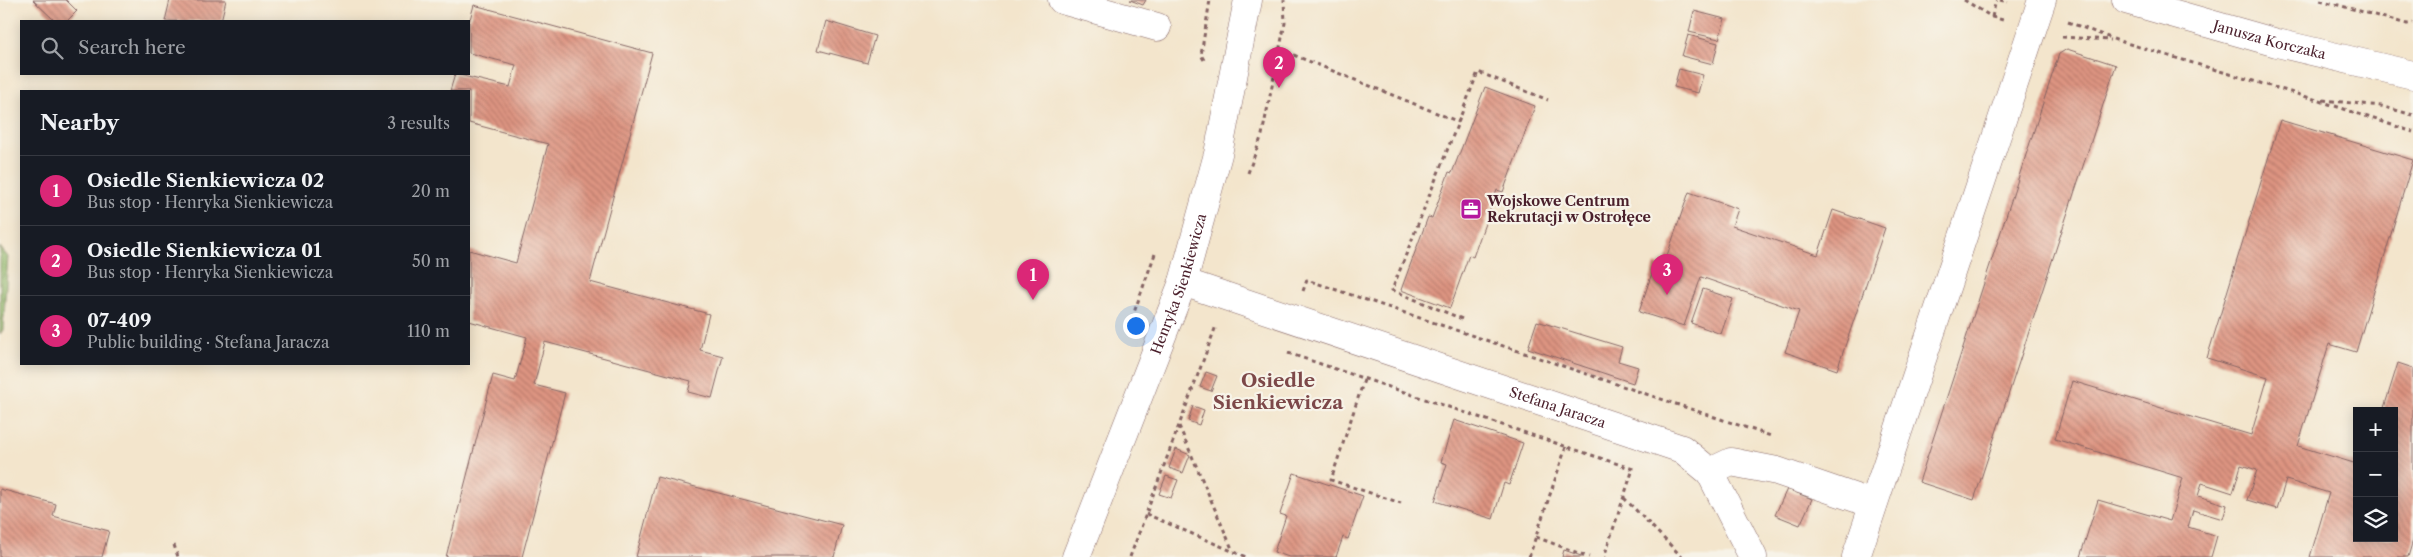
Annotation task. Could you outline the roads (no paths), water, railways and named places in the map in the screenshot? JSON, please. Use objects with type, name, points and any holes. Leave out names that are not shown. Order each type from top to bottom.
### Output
[{"type":"street","points":[[1062,0],[1157,26]]},
{"type":"street","name":"Henryka Sienkiewicza","points":[[1076,557],[1183,282],[1218,154],[1248,0]]},
{"type":"street","points":[[1856,557],[2042,0]]},
{"type":"street","name":"Janusza Korczaka","points":[[2134,1],[2277,43],[2413,75]]},
{"type":"street","name":"Stefana Jaracza","points":[[1183,282],[1682,450],[1710,472]]},
{"type":"street","points":[[1753,557],[1710,472],[1731,462],[1777,471],[1873,504]]},
{"type":"place","name":"Osiedle Sienkiewicza 01","points":[[1279,88]]},
{"type":"place","name":"Wojskowe Centrum Rekrutacji w Ostrołęce","points":[[1471,209]]},
{"type":"place","name":"07-409","points":[[1667,295]]},
{"type":"place","name":"Osiedle Sienkiewicza 02","points":[[1033,300]]},
{"type":"district","name":"Osiedle Sienkiewicza","points":[[1278,391]]}]
